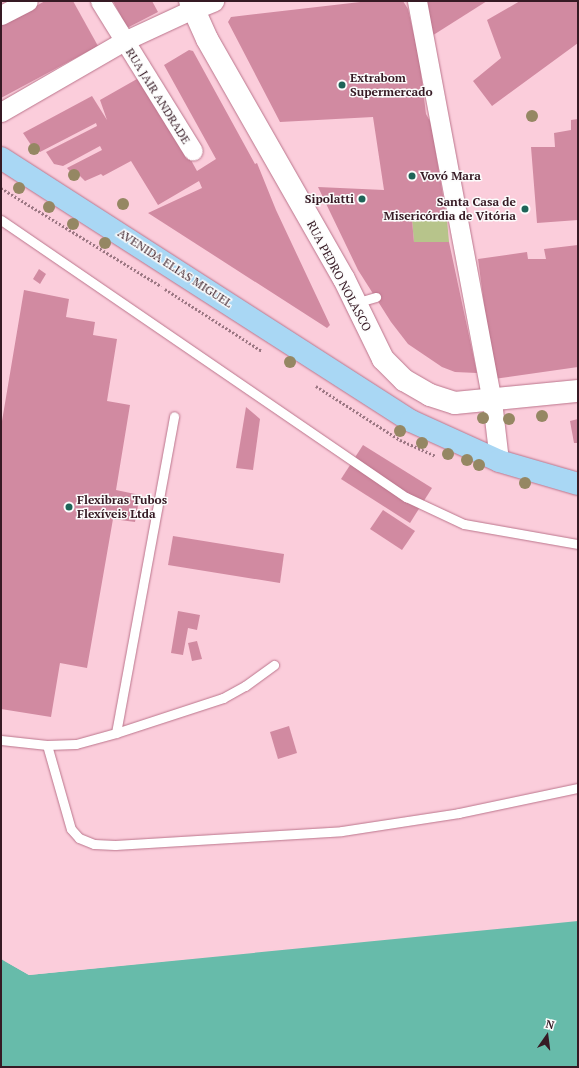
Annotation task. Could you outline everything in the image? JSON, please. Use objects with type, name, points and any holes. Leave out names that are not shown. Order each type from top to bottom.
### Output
[{"type":"main road","points":[[191,5],[213,1]]},
{"type":"main road","name":"RUA PEDRO NOLASCO","points":[[191,5],[206,39],[355,303],[384,359],[404,380],[441,400],[468,403],[578,391]]},
{"type":"main road","name":"AVENIDA ELIAS MIGUEL","points":[[1,158],[411,421],[499,461],[578,484]]},
{"type":"street","points":[[1,15],[28,1]]},
{"type":"street","name":"RUA JAIR ANDRADE","points":[[100,1],[193,151]]},
{"type":"street","points":[[417,1],[476,351],[492,401],[499,461]]},
{"type":"street","name":"RUA JAIR ANDRADE","points":[[124,41],[191,5]]},
{"type":"street","points":[[5,108],[124,41]]},
{"type":"lane","points":[[1,220],[366,472],[406,497],[464,524],[578,544]]},
{"type":"lane","points":[[355,303],[376,296]]},
{"type":"lane","points":[[116,733],[174,416]]},
{"type":"lane","points":[[1,740],[47,745],[76,744],[116,733],[223,698],[246,686],[274,665]]},
{"type":"lane","points":[[47,745],[71,829],[79,838],[94,844],[115,845],[342,831],[459,813],[578,788]]},
{"type":"shaded area","points":[[412,220],[447,220],[449,242],[414,242]]},
{"type":"shaded area","points":[[578,921],[578,1067],[1,1067],[1,959],[29,975]]},
{"type":"pier","points":[[578,919],[29,975],[1,959],[30,973]]},
{"type":"building","points":[[45,1],[73,1],[98,46],[1,98],[1,25]]},
{"type":"building","points":[[113,1],[152,1],[158,12],[127,28]]},
{"type":"building","points":[[369,1],[403,1],[408,9],[419,57],[426,114],[431,123],[447,220],[412,220],[414,242],[449,242],[477,373],[455,372],[442,367],[408,344],[391,322],[358,270],[318,187],[384,190],[373,117],[280,122],[228,22],[231,17]]},
{"type":"building","points":[[420,1],[487,1],[427,39]]},
{"type":"building","points":[[520,1],[578,1],[578,43],[492,106],[473,81],[501,58],[487,20]]},
{"type":"building","points":[[189,50],[193,51],[255,164],[257,163],[276,210],[330,325],[327,328],[148,213],[202,188],[199,181],[158,205],[131,161],[103,176],[101,174],[85,181],[79,175],[74,176],[67,168],[102,150],[100,146],[63,166],[54,164],[46,152],[97,126],[96,123],[40,152],[31,145],[23,133],[92,96],[107,120],[100,100],[144,75],[197,171],[216,159],[164,65]]},
{"type":"building","points":[[578,119],[578,220],[537,223],[531,147],[555,147],[554,133],[571,130],[571,120]]},
{"type":"building","points":[[578,245],[578,367],[494,379],[478,259],[527,252],[528,259],[546,259],[544,249]]},
{"type":"building","points":[[39,269],[46,274],[40,284],[33,279]]},
{"type":"building","name":"Flexibras Tubos Flexíveis Ltda","points":[[24,290],[69,299],[66,317],[95,322],[93,335],[117,339],[107,401],[130,405],[116,490],[140,495],[135,522],[113,519],[87,668],[60,663],[51,717],[1,709],[1,427]]},
{"type":"building","points":[[246,407],[260,419],[253,470],[236,468]]},
{"type":"building","points":[[578,419],[578,443],[574,443],[570,421]]},
{"type":"building","points":[[363,445],[432,488],[410,523],[341,479]]},
{"type":"building","points":[[383,510],[415,531],[402,550],[370,529]]},
{"type":"building","points":[[173,536],[284,554],[280,583],[168,565]]},
{"type":"building","points":[[178,611],[200,615],[197,630],[188,628],[183,655],[171,653]]},
{"type":"building","points":[[197,641],[202,659],[192,661],[188,643]]},
{"type":"building","points":[[289,726],[297,753],[278,759],[270,732]]},
{"type":"place","name":"Extrabom Supermercado","points":[[342,85]]},
{"type":"place","name":"Vovó Mara","points":[[412,176]]},
{"type":"place","name":"Sipolatti","points":[[362,199]]},
{"type":"place","name":"Santa Casa de Misericórdia de Vitória","points":[[525,209]]},
{"type":"place","name":"Flexibras Tubos Flexíveis Ltda","points":[[69,507]]}]
